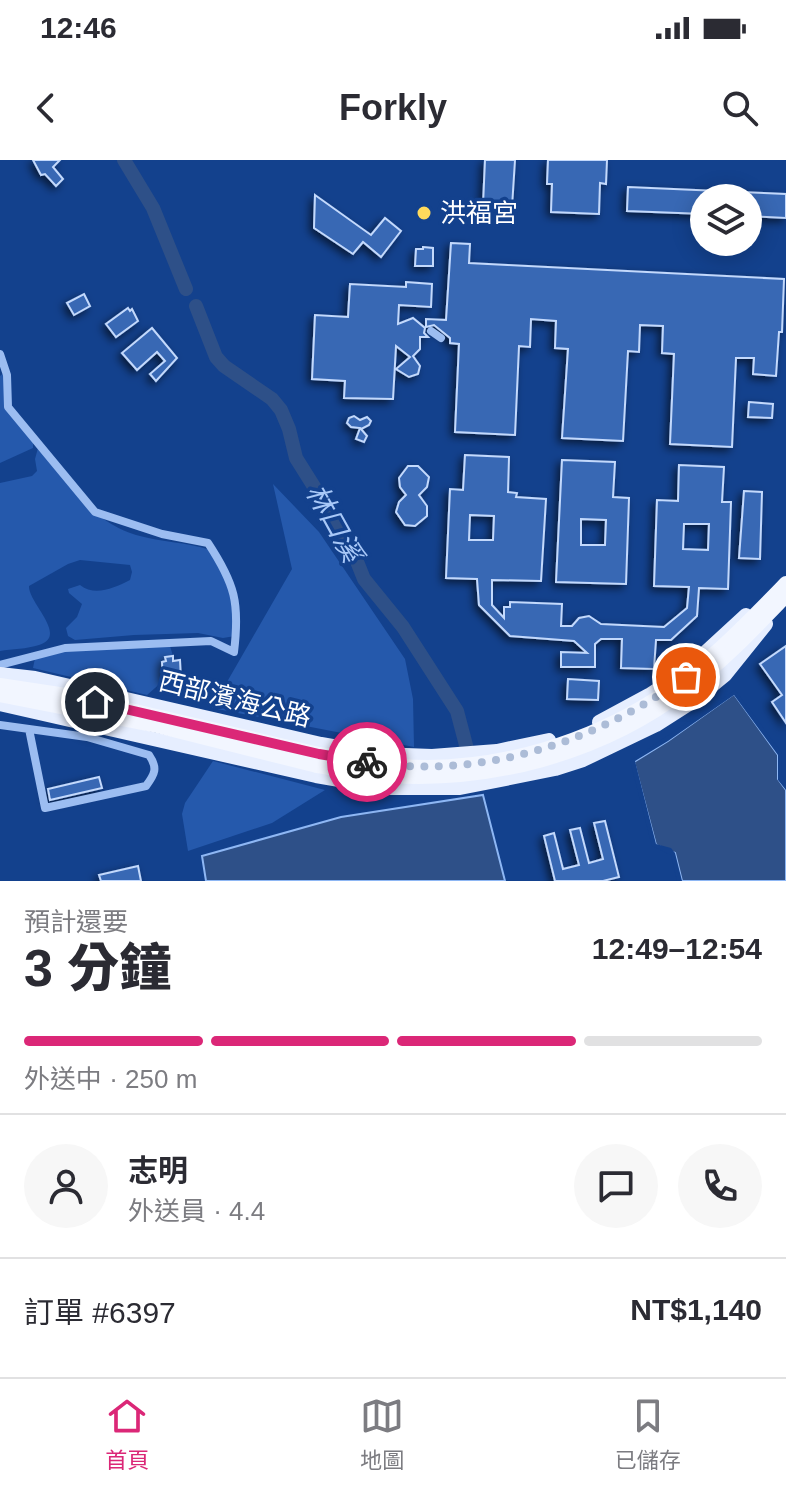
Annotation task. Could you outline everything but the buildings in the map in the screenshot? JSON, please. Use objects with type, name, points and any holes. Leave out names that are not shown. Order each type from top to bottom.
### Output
[{"type":"highway","points":[[0,695],[318,760],[428,767],[504,759],[582,736],[654,700],[686,677],[786,583]]},
{"type":"highway","points":[[0,685],[66,695],[378,775],[466,775],[507,769],[591,744],[630,725],[686,690],[712,669],[786,596]]},
{"type":"main road","name":"西部濱海公路","points":[[0,674],[50,681],[321,744],[379,754],[432,756],[497,751],[539,744],[580,731],[649,695],[684,672],[786,574]]},
{"type":"main road","points":[[0,704],[316,776],[386,788],[460,788],[555,769],[583,760],[656,725],[692,702],[725,675],[786,604]]},
{"type":"street","points":[[431,331],[441,338]]},
{"type":"street","points":[[0,354],[7,375],[8,407],[95,512],[162,534],[208,543],[228,574],[239,616],[234,652],[211,641],[65,648],[0,665]]},
{"type":"street","points":[[725,633],[745,651]]},
{"type":"street","points":[[0,725],[29,729],[87,737],[149,755],[155,763],[155,774],[146,786],[45,808],[29,729]]},
{"type":"shaded area","points":[[5,372],[10,408],[33,440],[33,448],[0,463],[0,376]]},
{"type":"shaded area","points":[[38,448],[81,499],[106,521],[136,535],[210,550],[233,595],[235,636],[223,638],[198,633],[75,640],[68,636],[66,628],[77,617],[82,604],[68,589],[80,585],[86,589],[105,590],[130,580],[132,572],[130,565],[80,560],[29,586],[49,627],[47,641],[0,651],[0,483],[32,476],[37,471],[35,459]]},
{"type":"shaded area","points":[[273,484],[319,532],[405,659],[413,699],[414,747],[212,708],[292,569]]},
{"type":"shaded area","points":[[170,646],[173,656],[166,657],[166,661],[162,662],[163,681],[147,695],[33,668],[35,658],[55,651]]},
{"type":"shaded area","points":[[734,694],[778,755],[778,779],[786,790],[786,881],[682,881],[675,853],[656,845],[634,762]]},
{"type":"shaded area","points":[[213,761],[325,790],[272,823],[188,851],[182,814],[185,803]]},
{"type":"shaded area","points":[[483,795],[505,881],[206,881],[202,856],[341,817]]},
{"type":"pier","points":[[735,690],[782,753],[781,773],[786,790],[778,780],[778,755],[734,695],[635,761],[656,844],[671,848],[675,853],[682,881],[677,881],[671,855],[652,846],[630,761]]},
{"type":"waterway","name":"林口溪","points":[[124,160],[153,208],[186,289]]},
{"type":"waterway","name":"林口溪","points":[[196,306],[216,357],[272,399],[281,410],[296,458],[350,544],[364,579],[403,627],[457,711],[467,749]]},
{"type":"way so far","points":[[367,762],[428,767],[504,759],[544,749],[616,720],[654,700],[686,677]]},
{"type":"place","name":"洪福宮","points":[[424,213]]},
{"type":"route","points":[[95,702],[319,754],[367,762]]}]
